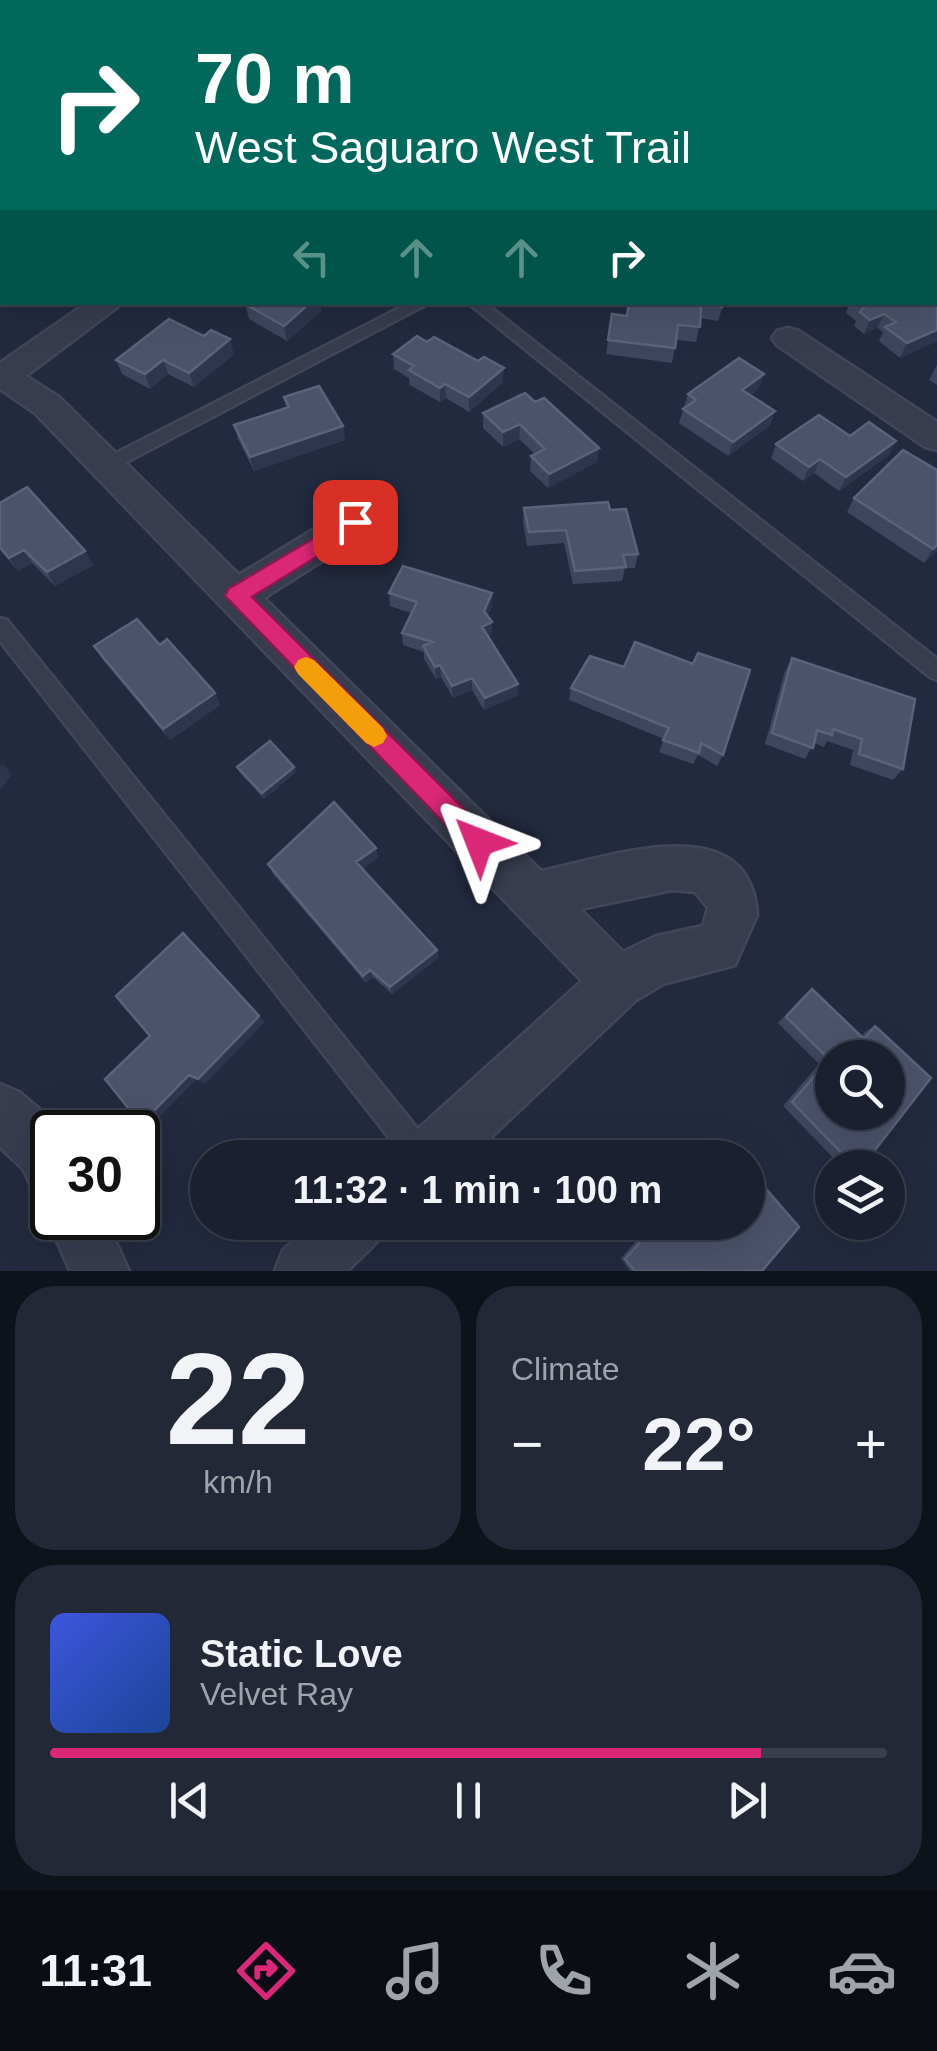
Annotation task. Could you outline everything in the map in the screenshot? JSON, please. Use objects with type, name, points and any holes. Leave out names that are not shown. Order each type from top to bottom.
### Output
[{"type":"street","points":[[104,305],[2,375],[47,405],[618,982]]},
{"type":"street","points":[[788,338],[937,438]]},
{"type":"street","points":[[236,596],[355,522]]},
{"type":"street","points":[[446,1140],[618,982],[656,961],[718,948],[734,923],[730,895],[707,870],[672,868],[533,896]]},
{"type":"street","points":[[0,1112],[30,1138]]},
{"type":"street","points":[[86,1240],[100,1271]]},
{"type":"street","points":[[304,1271],[338,1240]]},
{"type":"lane","points":[[107,465],[418,305]]},
{"type":"lane","points":[[478,305],[937,671]]},
{"type":"lane","points":[[0,626],[412,1140]]},
{"type":"building","points":[[247,305],[308,305],[284,326]]},
{"type":"building","points":[[629,305],[701,306],[700,327],[678,325],[675,348],[608,340],[612,314],[627,316]]},
{"type":"building","points":[[862,305],[937,305],[937,330],[907,343],[885,327],[896,322],[884,314],[870,320],[860,312]]},
{"type":"building","points":[[169,319],[204,336],[211,330],[230,339],[189,373],[163,360],[145,374],[116,360]]},
{"type":"building","points":[[417,336],[427,342],[434,337],[478,361],[484,357],[504,368],[469,397],[445,384],[440,388],[409,370],[414,366],[393,354]]},
{"type":"building","points":[[739,358],[764,374],[742,390],[775,411],[733,442],[683,409],[696,400],[688,394]]},
{"type":"building","points":[[319,386],[343,426],[250,457],[234,425],[289,407],[284,397]]},
{"type":"building","points":[[525,393],[535,402],[544,398],[599,448],[549,474],[531,456],[545,449],[520,424],[503,432],[483,413]]},
{"type":"building","points":[[819,415],[850,436],[869,422],[896,441],[846,477],[820,459],[809,467],[776,444]]},
{"type":"building","points":[[903,450],[937,470],[937,545],[933,549],[854,498]]},
{"type":"building","points":[[27,487],[85,551],[47,572],[24,550],[9,558],[0,547],[0,503]]},
{"type":"building","points":[[608,502],[610,510],[626,509],[638,554],[623,555],[626,567],[575,571],[566,530],[529,532],[524,508]]},
{"type":"building","points":[[403,566],[492,593],[484,611],[492,622],[482,627],[518,684],[485,698],[472,678],[452,686],[423,646],[433,642],[402,633],[417,602],[389,593]]},
{"type":"building","points":[[137,619],[160,645],[167,639],[215,693],[163,729],[94,646]]},
{"type":"building","points":[[635,642],[693,664],[698,653],[750,670],[723,755],[701,743],[699,753],[663,740],[669,728],[571,688],[590,656],[624,667]]},
{"type":"building","points":[[792,658],[915,699],[903,769],[859,754],[862,739],[833,729],[832,735],[817,730],[813,748],[772,733]]},
{"type":"building","points":[[270,741],[294,767],[262,793],[237,767]]},
{"type":"building","points":[[334,802],[376,848],[356,862],[437,950],[390,987],[370,970],[363,976],[268,864]]},
{"type":"building","points":[[183,933],[259,1016],[198,1079],[189,1075],[155,1110],[130,1110],[105,1079],[150,1036],[116,996]]},
{"type":"building","points":[[812,989],[864,1039],[875,1026],[890,1040],[815,1040],[815,1045],[786,1017]]},
{"type":"building","points":[[905,1054],[931,1078],[905,1111]]},
{"type":"building","points":[[815,1075],[815,1126],[792,1102]]},
{"type":"building","points":[[819,1130],[891,1130],[875,1150],[839,1150]]},
{"type":"building","points":[[765,1188],[799,1227],[762,1271],[635,1271],[625,1259],[642,1240],[765,1240]]},
{"type":"slow traffic","points":[[306,667],[374,736]]},
{"type":"route","points":[[355,522],[236,596],[479,842]]}]
